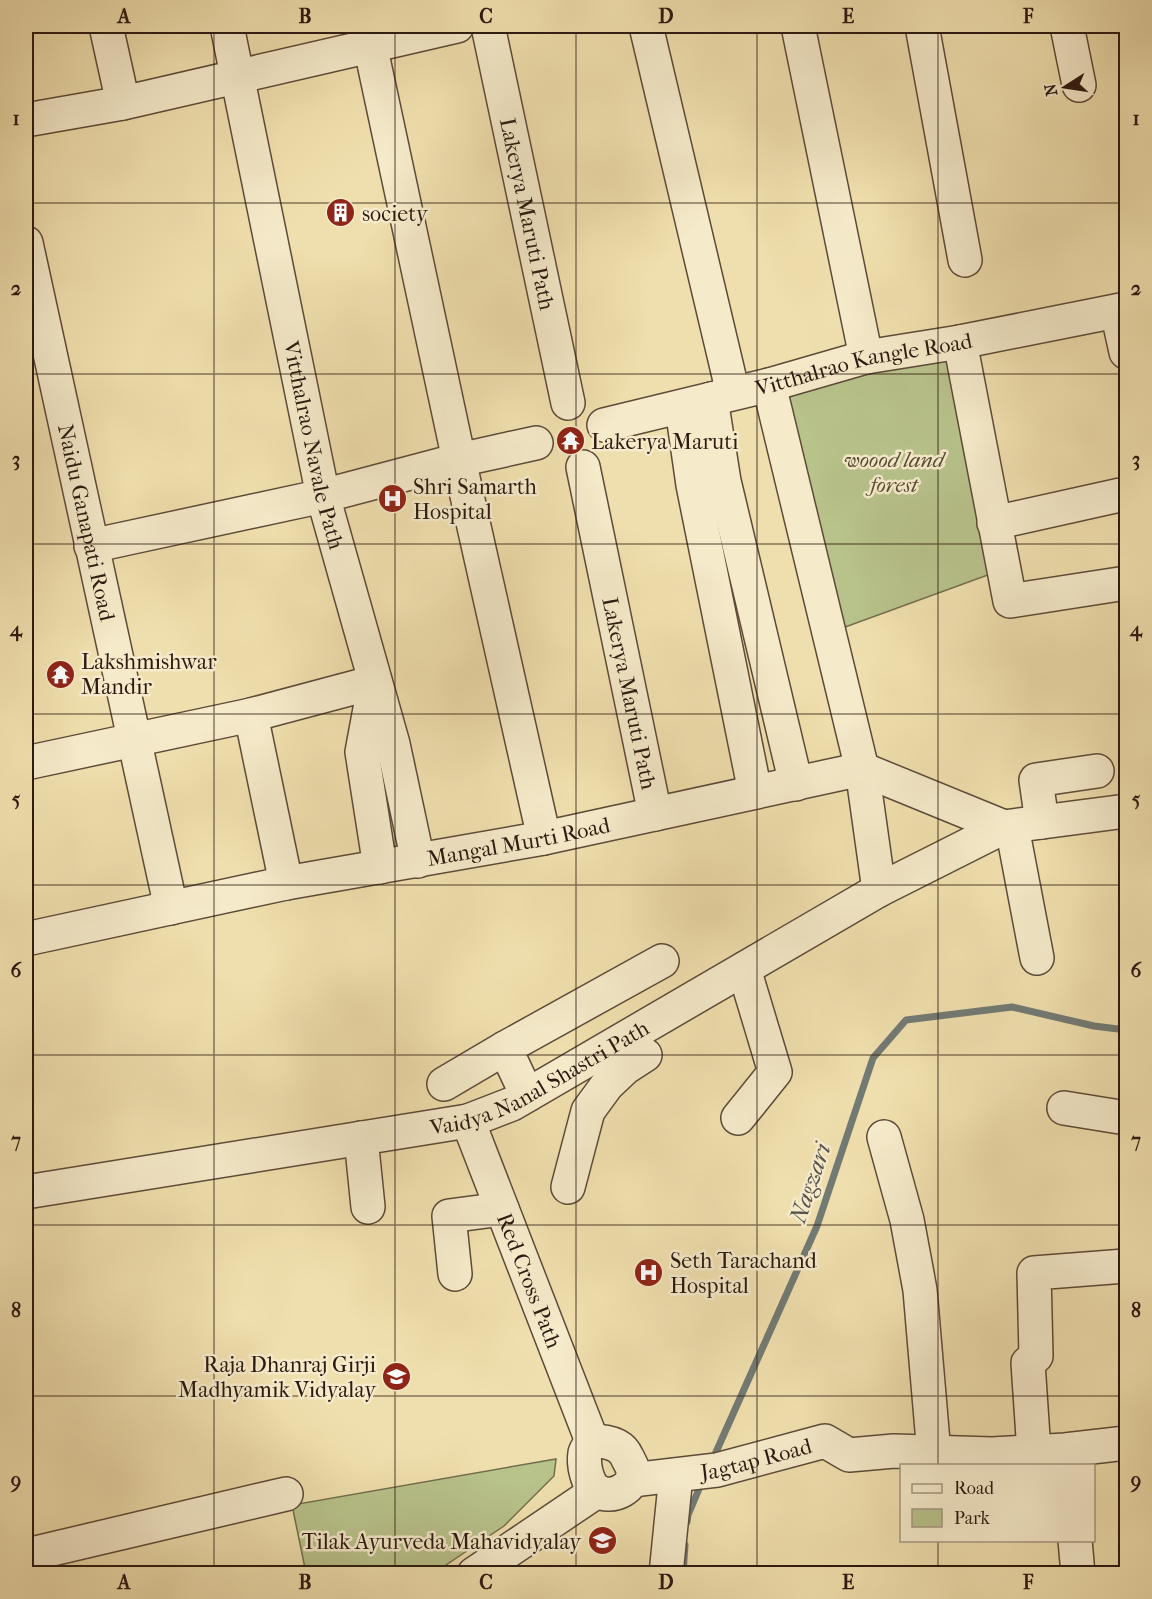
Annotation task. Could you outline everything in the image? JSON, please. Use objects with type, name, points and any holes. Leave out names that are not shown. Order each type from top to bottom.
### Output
[{"type":"street","points":[[106,26],[123,103]]},
{"type":"street","name":"Vitthalrao Navale Path","points":[[227,26],[323,496],[393,744],[418,861]]},
{"type":"street","points":[[26,120],[123,103],[237,76],[368,36],[457,26]]},
{"type":"street","name":"Lakerya Maruti Path","points":[[488,26],[568,403]]},
{"type":"street","points":[[646,26],[708,400],[724,481],[796,784]]},
{"type":"street","points":[[798,26],[866,357]]},
{"type":"street","points":[[922,26],[965,260]]},
{"type":"street","points":[[1067,26],[1078,85]]},
{"type":"street","points":[[368,36],[459,460],[544,838]]},
{"type":"street","name":"Naidu Ganapati Road","points":[[26,243],[171,908]]},
{"type":"street","points":[[1122,310],[1126,352]]},
{"type":"street","name":"Vitthalrao Kangle Road","points":[[604,425],[769,385],[866,357],[960,342],[1122,310]]},
{"type":"street","points":[[960,342],[1010,602],[1126,583]]},
{"type":"street","points":[[769,385],[862,769],[879,890]]},
{"type":"street","points":[[708,400],[693,485],[754,792]]},
{"type":"street","points":[[91,546],[323,496],[459,460],[536,443],[568,403],[604,425],[583,467],[536,443]]},
{"type":"street","name":"Lakerya Maruti Path","points":[[583,467],[655,814]]},
{"type":"street","points":[[994,523],[1120,495]]},
{"type":"street","points":[[26,763],[251,715],[375,682],[362,752],[380,867]]},
{"type":"street","points":[[251,715],[286,883]]},
{"type":"street","points":[[862,769],[1019,825],[1126,811]]},
{"type":"street","name":"Mangal Murti Road","points":[[26,939],[286,883],[544,838],[862,769]]},
{"type":"street","points":[[1037,958],[1019,825],[1036,780],[1097,771]]},
{"type":"street","name":"Vaidya Nanal Shastri Path","points":[[26,1192],[468,1121],[512,1104],[879,890],[1019,825]]},
{"type":"street","points":[[444,1084],[662,962]]},
{"type":"street","points":[[738,1118],[775,1072],[744,969]]},
{"type":"street","points":[[505,1048],[527,1095]]},
{"type":"street","points":[[568,1187],[588,1111],[607,1085],[625,1068],[645,1055]]},
{"type":"street","points":[[565,1073],[588,1111]]},
{"type":"street","points":[[1064,1108],[1126,1118]]},
{"type":"street","name":"Red Cross Path","points":[[468,1121],[592,1441]]},
{"type":"street","points":[[884,1137],[907,1220],[920,1290],[934,1454]]},
{"type":"street","points":[[361,1138],[368,1207]]},
{"type":"street","points":[[455,1274],[449,1216],[502,1209]]},
{"type":"street","points":[[1055,1456],[1028,1363],[1036,1356],[1034,1273],[1125,1266]]},
{"type":"street","points":[[592,1441],[608,1441],[625,1453],[633,1470],[632,1480],[623,1491],[611,1495],[597,1491],[590,1483],[586,1471],[585,1452],[592,1441]]},
{"type":"street","name":"Jagtap Road","points":[[632,1480],[696,1473],[825,1441],[849,1455],[894,1451],[1055,1456],[1126,1443]]},
{"type":"street","points":[[666,1574],[696,1473]]},
{"type":"street","points":[[474,1574],[597,1491]]},
{"type":"street","points":[[28,1560],[286,1494]]},
{"type":"street","points":[[1075,1542],[1078,1574]]},
{"type":"green space","name":"woood land forest","points":[[973,349],[1007,568],[837,630],[778,393]]},
{"type":"green space","points":[[556,1459],[554,1476],[504,1526],[434,1573],[306,1573],[292,1505]]},
{"type":"waterway","name":"Nagzari","points":[[712,1461],[817,1226],[873,1058],[906,1020],[1012,1007],[1094,1026],[1126,1030]]},
{"type":"waterway","name":"Nagzari","points":[[687,1522],[702,1482]]},
{"type":"waterway","name":"Nagzari","points":[[683,1574],[685,1545]]},
{"type":"place","name":"society","points":[[341,213]]},
{"type":"place","name":"Lakerya Maruti","points":[[570,441]]},
{"type":"place","name":"Shri Samarth Hospital","points":[[392,499]]},
{"type":"place","name":"Lakshmishwar Mandir","points":[[60,674]]},
{"type":"place","name":"Seth Tarachand Hospital","points":[[649,1273]]},
{"type":"place","name":"Raja Dhanraj Girji Madhyamik Vidyalay","points":[[397,1377]]},
{"type":"place","name":"Tilak Ayurveda Mahavidyalay","points":[[602,1541]]}]
